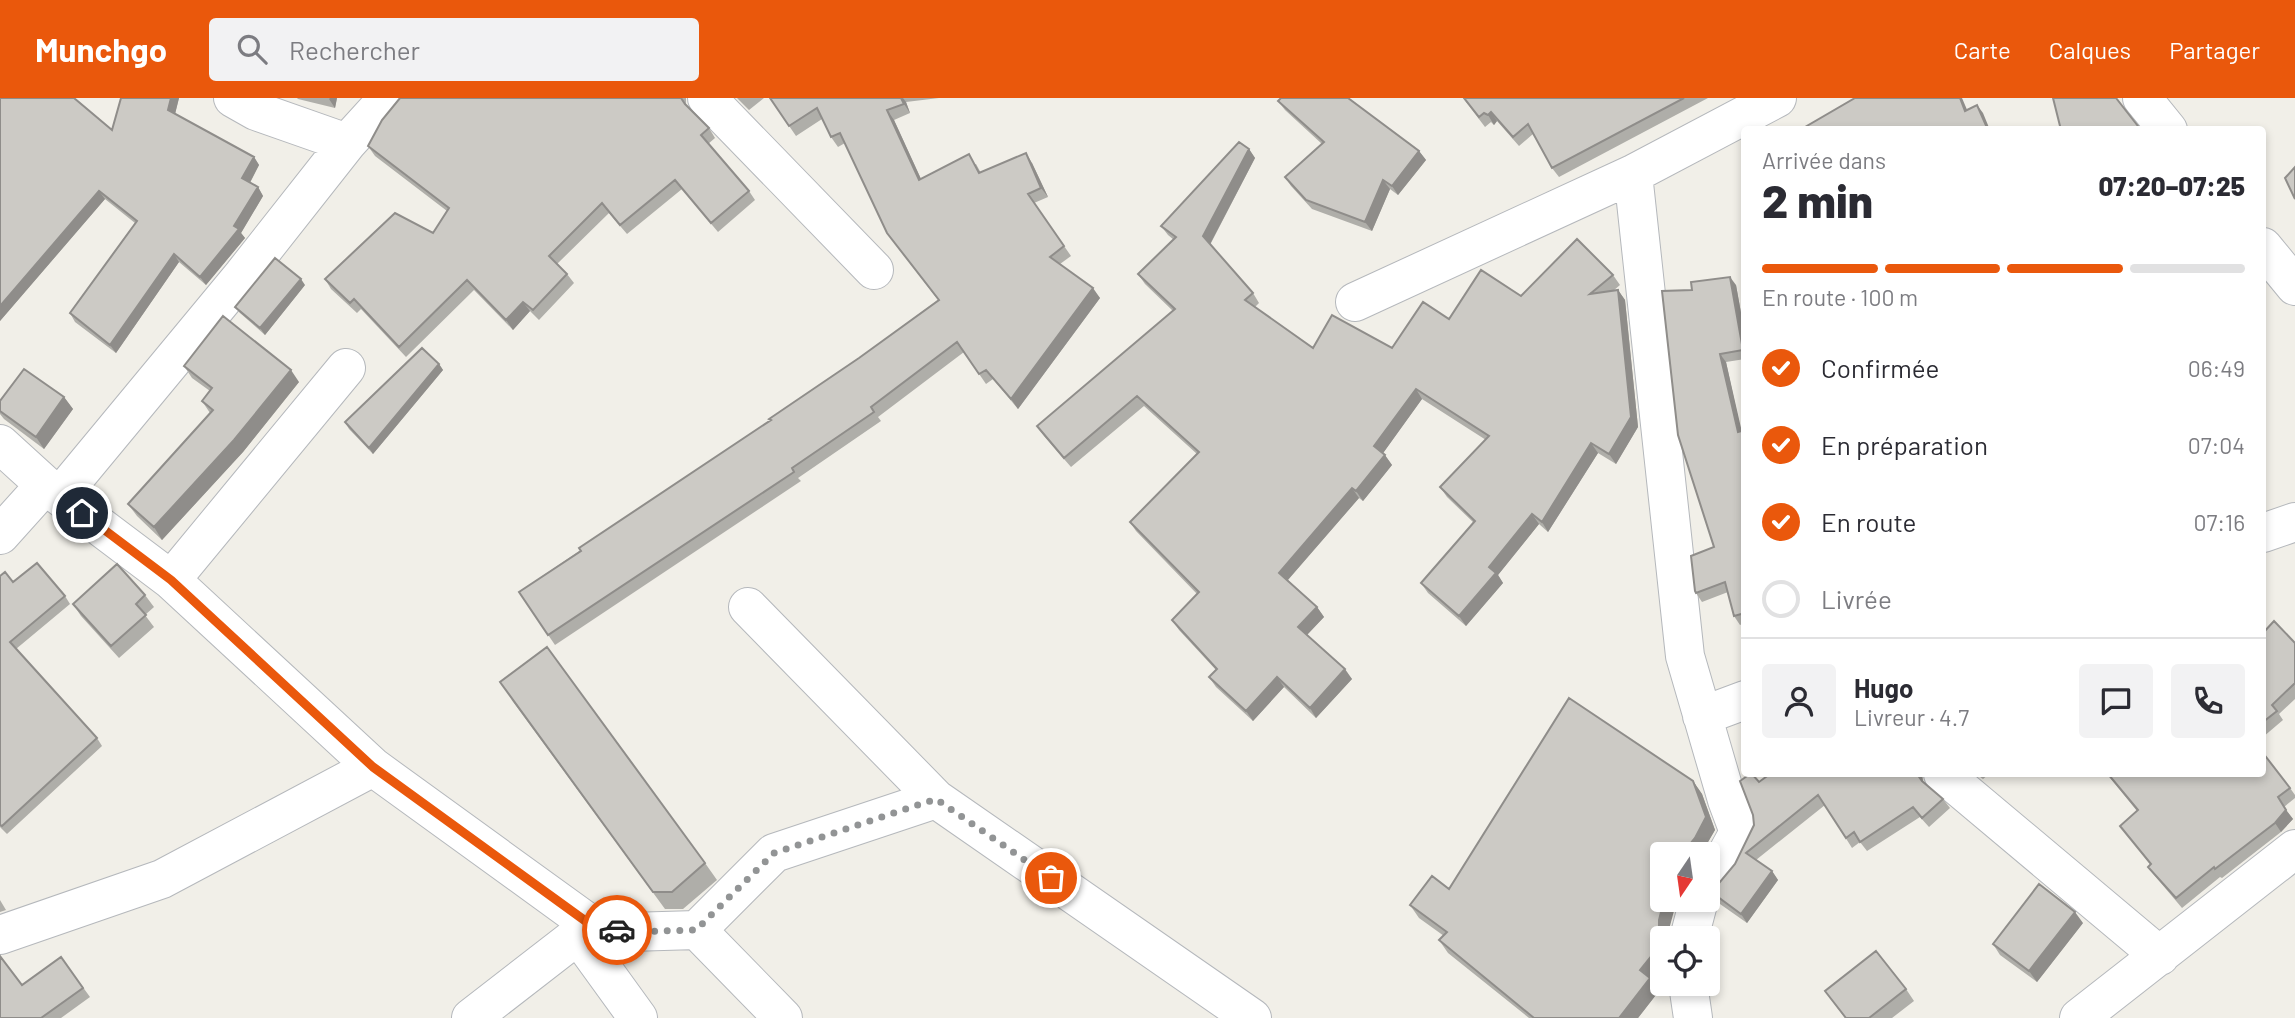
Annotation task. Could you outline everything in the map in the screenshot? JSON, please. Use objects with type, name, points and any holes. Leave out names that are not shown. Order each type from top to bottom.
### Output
[{"type":"street","points":[[233,98],[256,111],[347,143]]},
{"type":"street","points":[[0,536],[53,490],[243,275],[347,143],[387,98]]},
{"type":"street","points":[[707,98],[874,270]]},
{"type":"street","points":[[1355,302],[1633,174],[1777,98]]},
{"type":"street","points":[[2142,98],[2165,126]]},
{"type":"street","points":[[1633,174],[1685,656],[1739,832],[1720,866]]},
{"type":"street","points":[[2266,251],[2295,286]]},
{"type":"street","points":[[171,580],[345,368]]},
{"type":"street","points":[[0,444],[53,490],[171,580],[373,767],[584,930],[638,1018]]},
{"type":"street","points":[[2266,532],[2295,522]]},
{"type":"street","points":[[748,607],[936,799],[1252,1018]]},
{"type":"street","points":[[1702,716],[1741,701]]},
{"type":"street","points":[[0,934],[162,879],[373,767]]},
{"type":"street","points":[[1947,777],[2160,956]]},
{"type":"street","points":[[471,1018],[584,930],[696,930],[774,853],[936,799]]},
{"type":"street","points":[[2079,1018],[2295,849]]},
{"type":"street","points":[[696,930],[783,1018]]},
{"type":"street","points":[[1690,996],[1693,1018]]},
{"type":"building","points":[[0,98],[74,98],[112,130],[121,98],[171,98],[168,110],[254,157],[242,178],[258,187],[234,226],[239,229],[200,277],[174,254],[110,345],[70,313],[137,221],[99,191],[0,306]]},
{"type":"building","points":[[400,98],[681,98],[709,128],[701,135],[749,191],[711,223],[675,180],[620,225],[602,203],[549,256],[567,274],[533,310],[523,302],[506,320],[467,280],[399,347],[354,299],[350,303],[325,279],[395,213],[433,233],[449,208],[368,146],[382,120]]},
{"type":"building","points":[[770,98],[901,98],[904,104],[887,110],[919,180],[969,154],[979,173],[1026,153],[1041,188],[1028,194],[1064,246],[1050,257],[1093,288],[1011,399],[986,370],[979,374],[957,342],[871,407],[874,412],[792,468],[794,472],[548,635],[519,592],[581,551],[579,548],[771,420],[769,419],[939,300],[887,233],[840,133],[831,137],[817,108],[789,126]]},
{"type":"building","points":[[1281,98],[1348,98],[1419,151],[1392,186],[1383,180],[1365,222],[1306,200],[1285,177],[1324,142],[1278,101]]},
{"type":"building","points":[[1464,98],[1684,98],[1552,168],[1528,124],[1513,137],[1491,112],[1479,117]]},
{"type":"building","points":[[1855,98],[1960,98],[1965,111],[1977,105],[1986,126],[1807,126]]},
{"type":"building","points":[[2053,98],[2116,98],[2138,126],[2060,126]]},
{"type":"building","points":[[1239,142],[1249,149],[1203,236],[1253,293],[1245,300],[1313,348],[1332,315],[1392,348],[1423,302],[1449,319],[1481,270],[1521,296],[1577,239],[1613,275],[1590,294],[1618,290],[1631,417],[1609,454],[1591,443],[1542,522],[1532,514],[1489,567],[1496,573],[1459,616],[1421,583],[1475,521],[1440,487],[1489,436],[1416,389],[1374,446],[1385,455],[1356,491],[1352,488],[1279,573],[1317,607],[1298,627],[1345,669],[1310,708],[1277,677],[1246,711],[1209,677],[1217,669],[1172,620],[1199,592],[1130,522],[1199,452],[1137,396],[1064,458],[1037,426],[1175,309],[1138,274],[1176,237],[1161,226]]},
{"type":"building","points":[[2295,167],[2295,199],[2285,178]]},
{"type":"building","points":[[275,258],[301,279],[260,328],[235,307]]},
{"type":"building","points":[[1730,277],[1741,339],[1741,350],[1720,354],[1738,432],[1741,431],[1741,614],[1734,616],[1725,582],[1696,593],[1695,591],[1691,556],[1714,547],[1678,435],[1662,291],[1692,290],[1691,282]]},
{"type":"building","points":[[223,316],[291,370],[234,440],[154,527],[128,504],[213,410],[202,401],[212,388],[184,366]]},
{"type":"building","points":[[422,348],[439,364],[369,448],[345,422]]},
{"type":"building","points":[[24,369],[64,397],[36,437],[0,411],[0,401]]},
{"type":"building","points":[[37,563],[65,596],[10,642],[97,738],[2,826],[0,576],[5,572],[13,582]]},
{"type":"building","points":[[117,564],[145,595],[136,604],[146,615],[111,646],[73,604]]},
{"type":"building","points":[[2274,621],[2295,643],[2295,683],[2272,705],[2277,711],[2266,720],[2266,630]]},
{"type":"building","points":[[547,647],[705,863],[672,892],[653,892],[500,682]]},
{"type":"building","points":[[1569,698],[1693,781],[1706,817],[1692,842],[1650,842],[1650,912],[1661,912],[1659,926],[1650,926],[1650,958],[1640,970],[1650,978],[1619,1018],[1534,1018],[1439,940],[1447,932],[1410,905],[1432,876],[1449,889]]},
{"type":"building","points":[[2266,757],[2290,788],[2278,797],[2286,810],[2275,823],[2176,898],[2148,867],[2151,864],[2120,826],[2138,810],[2110,777],[2266,777]]},
{"type":"building","points":[[1746,777],[1755,777],[1759,782],[1766,777],[1919,777],[1943,799],[1922,818],[1913,807],[1860,842],[1854,832],[1846,838],[1818,795],[1746,853],[1772,871],[1741,914],[1720,898],[1720,882],[1735,864],[1754,825],[1740,781]]},
{"type":"building","points":[[2039,884],[2075,912],[2029,971],[1993,944]]},
{"type":"building","points":[[1876,951],[1906,989],[1869,1018],[1846,1018],[1825,991]]},
{"type":"building","points":[[0,956],[22,985],[61,957],[83,988],[41,1018],[0,1018]]},
{"type":"way so far","points":[[617,930],[696,930],[774,853],[936,799],[1051,878]]},
{"type":"route","points":[[82,513],[171,580],[373,767],[591,925],[617,930]]}]
